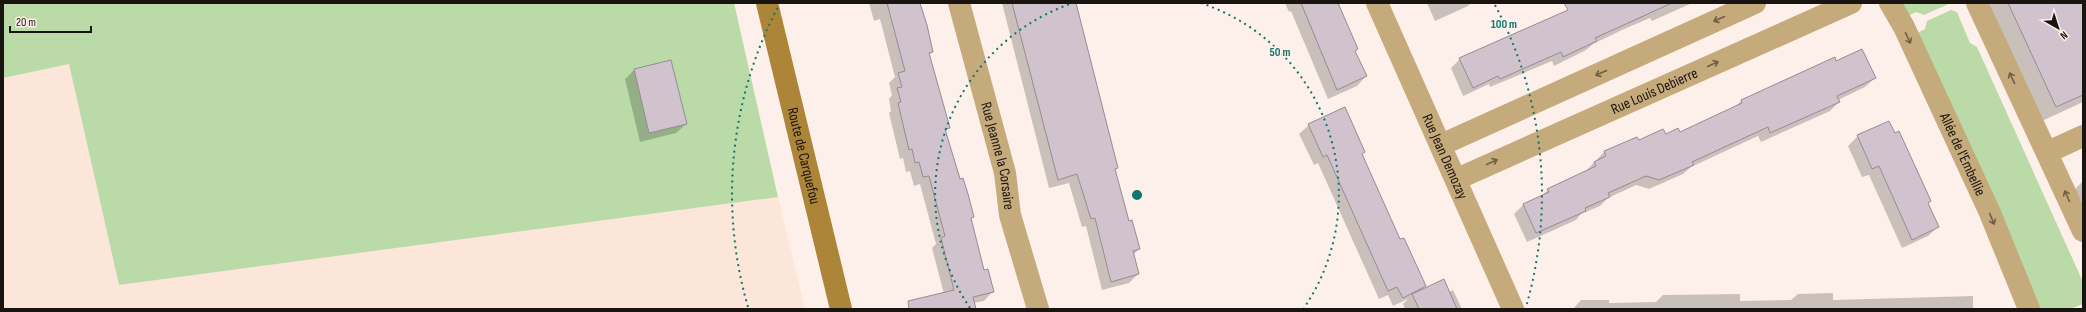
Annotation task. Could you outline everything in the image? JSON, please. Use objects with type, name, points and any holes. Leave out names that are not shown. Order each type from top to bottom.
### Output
[{"type":"main road","name":"Route de Carquefou","points":[[767,3],[841,309]]},
{"type":"street","name":"Rue Jeanne la Corsaire","points":[[959,3],[1005,173],[1010,215],[1038,309]]},
{"type":"street","name":"Rue Jean Demozay","points":[[1378,3],[1457,179],[1513,309]]},
{"type":"street","points":[[1441,145],[1755,3]]},
{"type":"street","name":"Rue Louis Debierre","points":[[1457,179],[1851,3]]},
{"type":"street","name":"Allée de l'Embellie","points":[[1890,3],[1904,27],[1990,213],[2029,309]]},
{"type":"street","points":[[1977,3],[2048,152],[2083,231]]},
{"type":"street","points":[[2048,152],[2083,136]]},
{"type":"shaded area","points":[[69,64],[119,285],[778,197],[805,309],[3,309],[3,77]]},
{"type":"green space","points":[[3,3],[734,3],[778,197],[119,285],[69,64],[3,78]]},
{"type":"green space","points":[[1902,3],[1951,3],[1924,15],[1916,12],[1908,16]]},
{"type":"green space","points":[[1951,10],[1957,12],[1970,43],[1977,47],[2083,282],[2083,304],[2070,309],[2040,309],[1915,34],[1925,29],[1927,21]]},
{"type":"building","points":[[887,3],[920,3],[927,25],[933,52],[929,53],[950,128],[945,129],[960,179],[963,178],[968,194],[974,217],[971,218],[984,270],[988,269],[994,292],[973,297],[976,309],[909,309],[908,301],[954,290],[941,238],[945,236],[929,176],[923,177],[919,162],[915,163],[912,149],[909,150],[898,103],[901,102],[897,88],[902,87],[898,73],[905,71]]},
{"type":"building","points":[[1012,3],[1076,3],[1118,168],[1115,169],[1129,221],[1132,220],[1140,249],[1133,251],[1139,274],[1111,282],[1095,218],[1091,219],[1077,174],[1058,180]]},
{"type":"building","points":[[1301,3],[1338,3],[1358,49],[1355,51],[1367,76],[1337,90]]},
{"type":"building","points":[[1564,3],[1672,3],[1595,38],[1597,41],[1563,57],[1561,52],[1500,79],[1498,76],[1473,88],[1459,58],[1568,10]]},
{"type":"building","points":[[2008,3],[2083,3],[2083,95],[2056,107]]},
{"type":"building","points":[[1862,49],[1876,78],[1837,96],[1840,102],[1770,133],[1768,127],[1692,162],[1694,165],[1659,180],[1646,176],[1608,193],[1610,197],[1585,208],[1586,211],[1536,233],[1523,204],[1549,192],[1547,189],[1596,166],[1594,162],[1606,156],[1604,151],[1637,137],[1639,140],[1663,129],[1666,134],[1678,128],[1680,132],[1742,103],[1741,100],[1835,57],[1836,61]]},
{"type":"building","points":[[671,60],[687,124],[649,133],[634,69]]},
{"type":"building","points":[[1345,107],[1365,152],[1362,154],[1400,239],[1404,238],[1426,286],[1403,298],[1397,287],[1388,291],[1327,155],[1323,157],[1308,124]]},
{"type":"building","points":[[1889,121],[1895,133],[1899,131],[1931,201],[1928,203],[1939,227],[1912,240],[1879,166],[1872,169],[1857,135]]},
{"type":"building","points":[[1444,279],[1457,309],[1419,309],[1412,294]]}]
